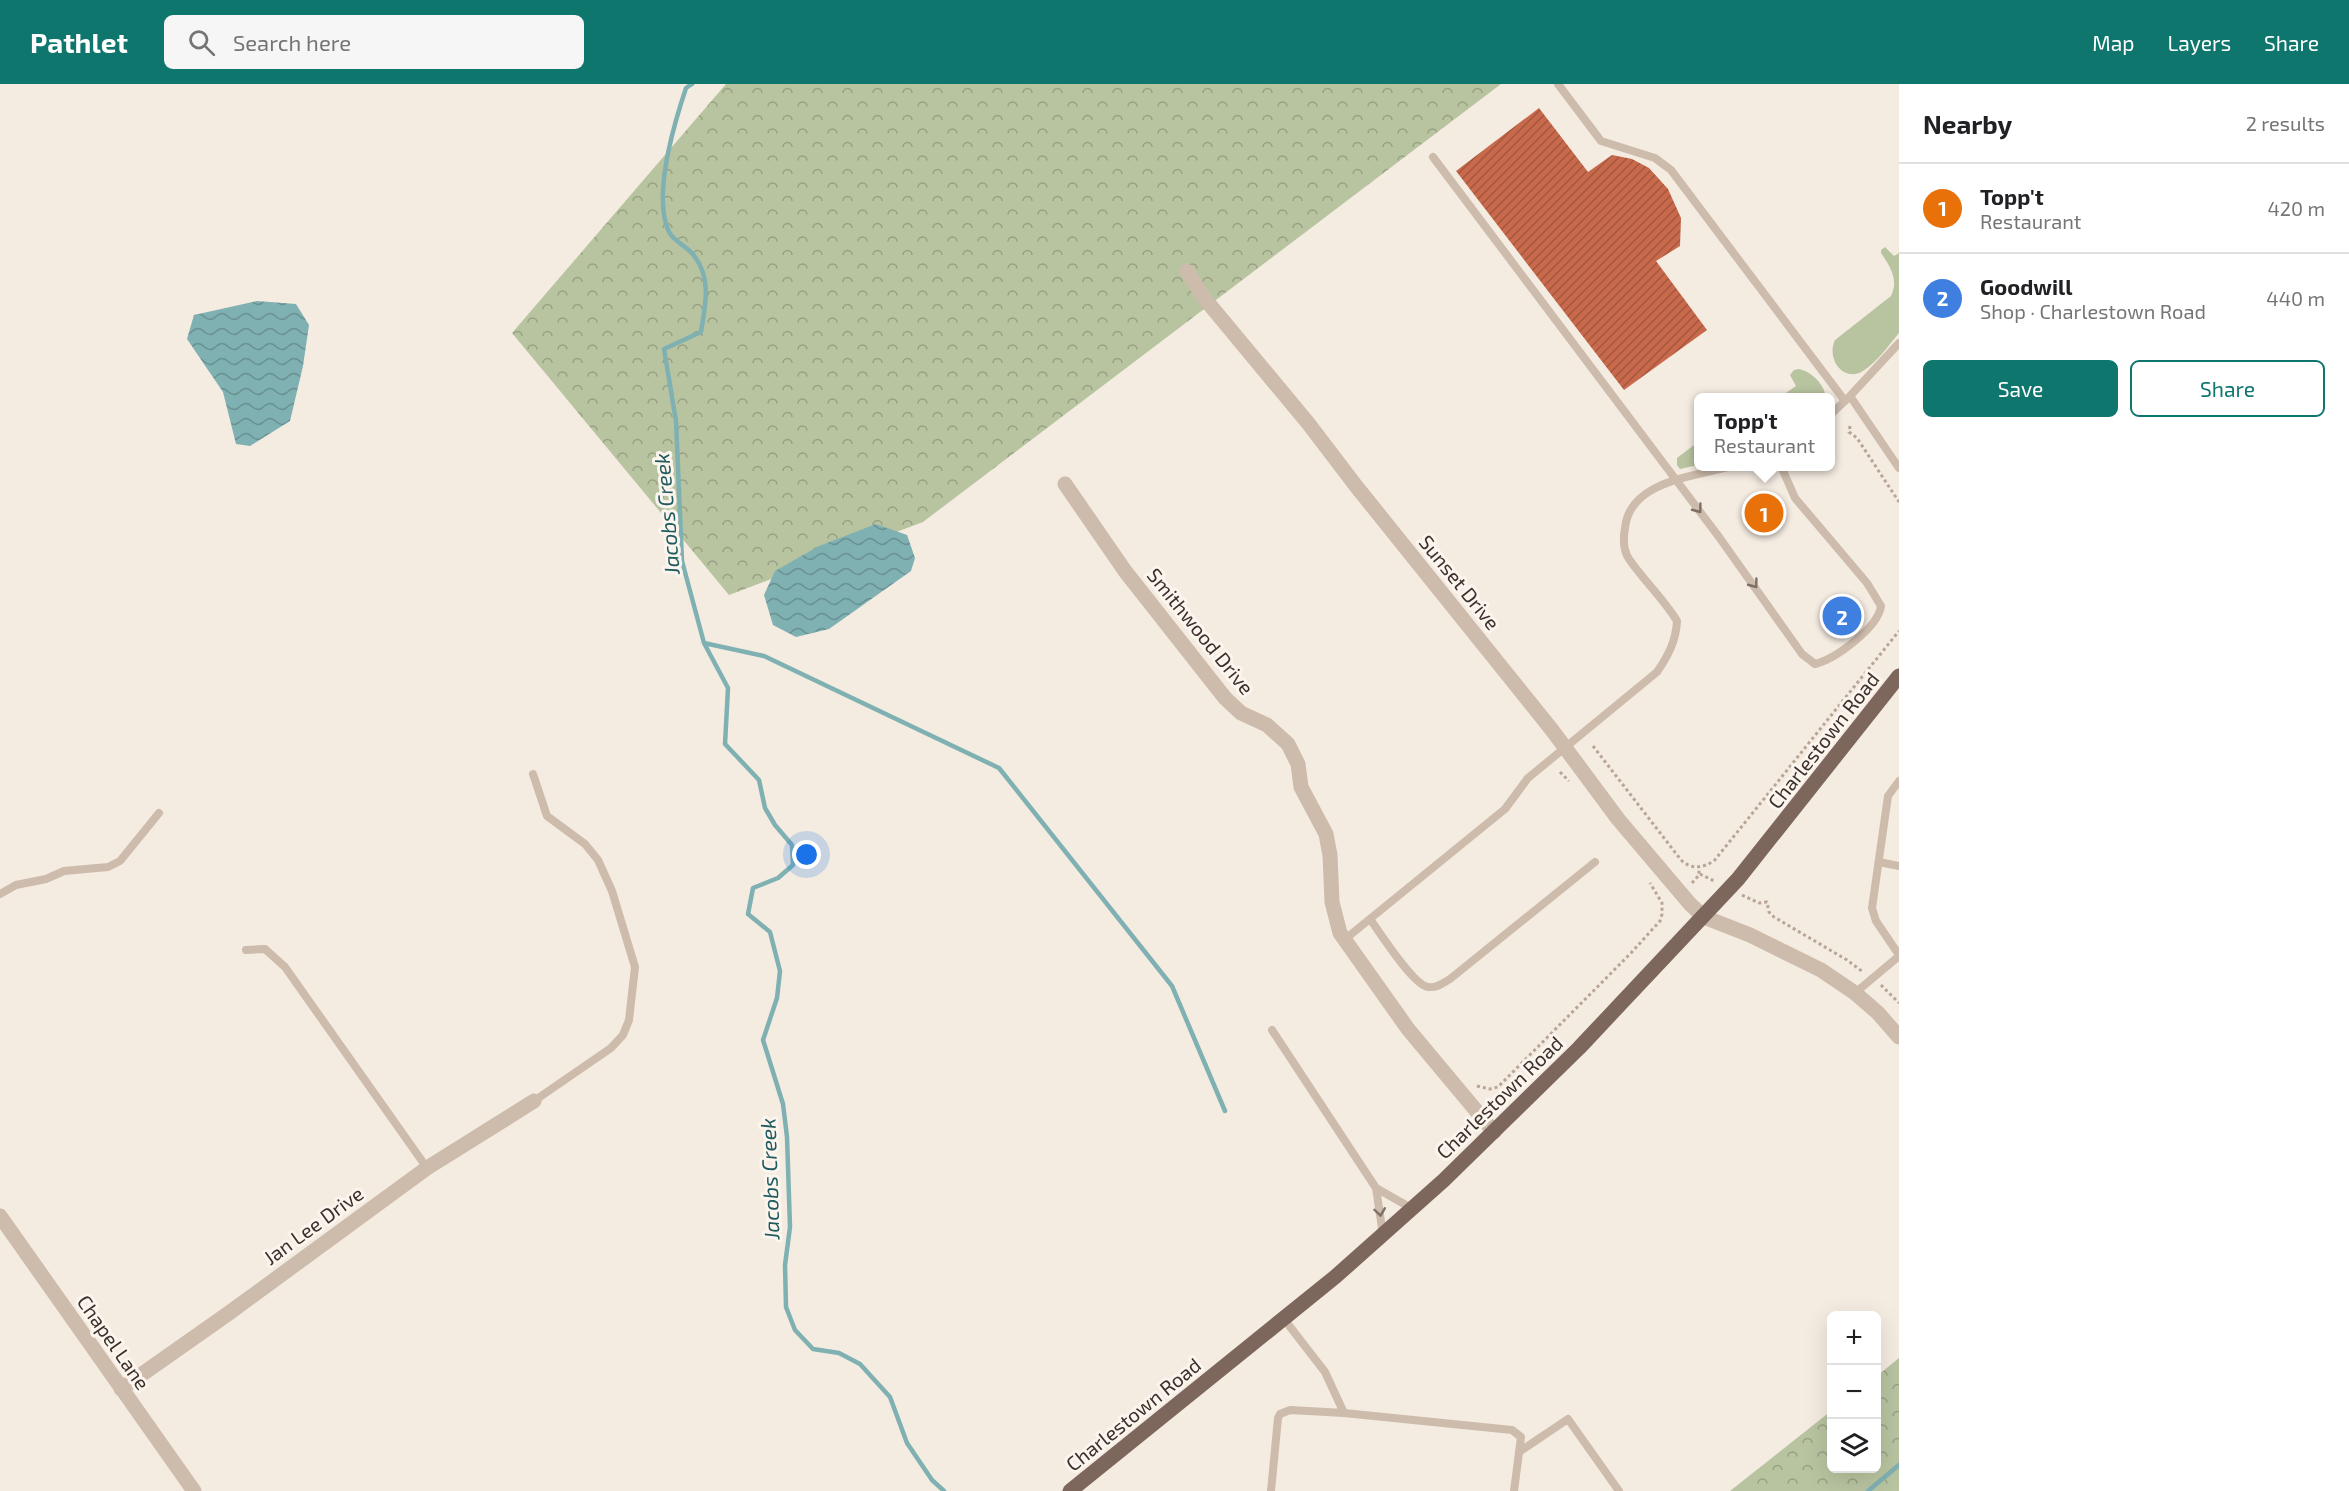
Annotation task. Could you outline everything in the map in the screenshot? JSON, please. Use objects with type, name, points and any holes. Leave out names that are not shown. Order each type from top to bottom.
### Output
[{"type":"main road","name":"Charlestown Road","points":[[1070,1491],[1284,1319],[1413,1209],[1494,1132],[1579,1048],[1738,879],[1899,676]]},
{"type":"street","name":"Sunset Drive","points":[[1187,271],[1205,298],[1308,423],[1566,749],[1618,819],[1704,917]]},
{"type":"street","name":"Smithwood Drive","points":[[1065,484],[1125,571],[1226,698],[1241,713],[1267,725],[1288,744],[1298,764],[1301,787],[1326,834],[1330,855],[1334,917],[1344,940],[1408,1029],[1494,1132]]},
{"type":"street","points":[[1704,917],[1780,948],[1821,970],[1855,993],[1878,1013],[1899,1037]]},
{"type":"street","name":"Jan Lee Drive","points":[[121,1389],[427,1168],[534,1101]]},
{"type":"street","name":"Chapel Lane","points":[[0,1216],[194,1491]]},
{"type":"lane","points":[[1558,84],[1600,141],[1655,158],[1671,170],[1848,398],[1899,468]]},
{"type":"lane","points":[[1433,157],[1719,537],[1802,654],[1815,664],[1829,659],[1874,623],[1881,606],[1875,594],[1795,498],[1782,471]]},
{"type":"lane","points":[[1835,410],[1899,343]]},
{"type":"lane","points":[[1344,940],[1505,809],[1524,782],[1657,672],[1671,649],[1677,621],[1628,558],[1624,543],[1629,509],[1638,499],[1654,488],[1712,471]]},
{"type":"lane","points":[[533,774],[547,816],[585,844],[598,860],[612,891],[634,967],[629,1020],[623,1035],[611,1048],[534,1101]]},
{"type":"lane","points":[[1855,993],[1899,955],[1876,921],[1872,908],[1888,796],[1899,781]]},
{"type":"lane","points":[[0,894],[16,885],[46,879],[64,871],[108,867],[120,861],[159,813]]},
{"type":"lane","points":[[1370,919],[1416,980],[1427,987],[1437,986],[1450,979],[1595,862]]},
{"type":"lane","points":[[1879,862],[1899,866]]},
{"type":"lane","points":[[246,950],[266,950],[285,967],[427,1168]]},
{"type":"lane","points":[[1272,1030],[1376,1188],[1383,1235]]},
{"type":"lane","points":[[1376,1188],[1413,1209]]},
{"type":"lane","points":[[1284,1319],[1325,1372],[1344,1413]]},
{"type":"lane","points":[[1271,1491],[1278,1418],[1280,1414],[1290,1410],[1344,1413],[1512,1430],[1521,1437],[1514,1491]]},
{"type":"lane","points":[[1519,1452],[1568,1419],[1618,1491]]},
{"type":"path","points":[[1851,426],[1849,432],[1857,438],[1899,502]]},
{"type":"path","points":[[1593,746],[1681,860],[1694,867],[1705,866],[1714,861],[1899,631]]},
{"type":"path","points":[[1560,772],[1570,783]]},
{"type":"path","points":[[1476,1086],[1490,1089],[1498,1087],[1631,954],[1660,921],[1662,903],[1657,892],[1644,876]]},
{"type":"path","points":[[1767,902],[1769,912],[1774,917],[1846,960],[1899,1003]]},
{"type":"green space","points":[[726,84],[1501,84],[923,522],[729,595],[512,333]]},
{"type":"green space","points":[[1885,247],[1894,256],[1899,253],[1899,333],[1868,367],[1856,374],[1849,374],[1838,367],[1833,347],[1835,340],[1891,296],[1894,279],[1881,253]]},
{"type":"green space","points":[[1799,369],[1817,379],[1825,393],[1786,393],[1796,386],[1790,375],[1794,370]]},
{"type":"green space","points":[[1694,445],[1694,466],[1680,469],[1677,465],[1677,458]]},
{"type":"green space","points":[[1899,1358],[1899,1491],[1730,1491],[1827,1414],[1827,1473],[1881,1473],[1881,1373]]},
{"type":"water","points":[[257,301],[296,304],[309,325],[303,366],[290,421],[250,446],[236,444],[223,392],[187,339],[194,315]]},
{"type":"water","points":[[876,524],[907,535],[915,558],[911,571],[829,629],[796,637],[773,625],[764,595],[775,571],[819,546]]},
{"type":"building","points":[[1539,108],[1588,172],[1612,155],[1632,159],[1649,168],[1668,189],[1681,218],[1680,246],[1656,261],[1707,330],[1624,390],[1456,171]]},
{"type":"waterway","name":"Jacobs Creek","points":[[692,84],[686,88],[671,140],[664,180],[664,217],[674,239],[692,253],[700,266],[704,275],[705,303],[701,332],[664,349],[676,421],[682,561],[704,643],[728,688],[725,744],[759,780],[765,808],[775,825],[792,845],[793,865],[778,878],[753,888],[748,914],[770,932],[780,971],[777,998],[763,1040],[783,1104],[787,1137],[790,1227],[785,1265],[786,1307],[795,1330],[813,1349],[839,1353],[860,1364],[890,1397],[907,1443],[932,1480],[944,1491]]},
{"type":"waterway","points":[[704,643],[764,656],[999,768],[1172,986],[1225,1111]]},
{"type":"waterway","name":"Jacobs Creek","points":[[1868,1491],[1899,1465]]},
{"type":"place","name":"Topp't","points":[[1764,513]]},
{"type":"place","name":"Goodwill","points":[[1842,616]]}]
